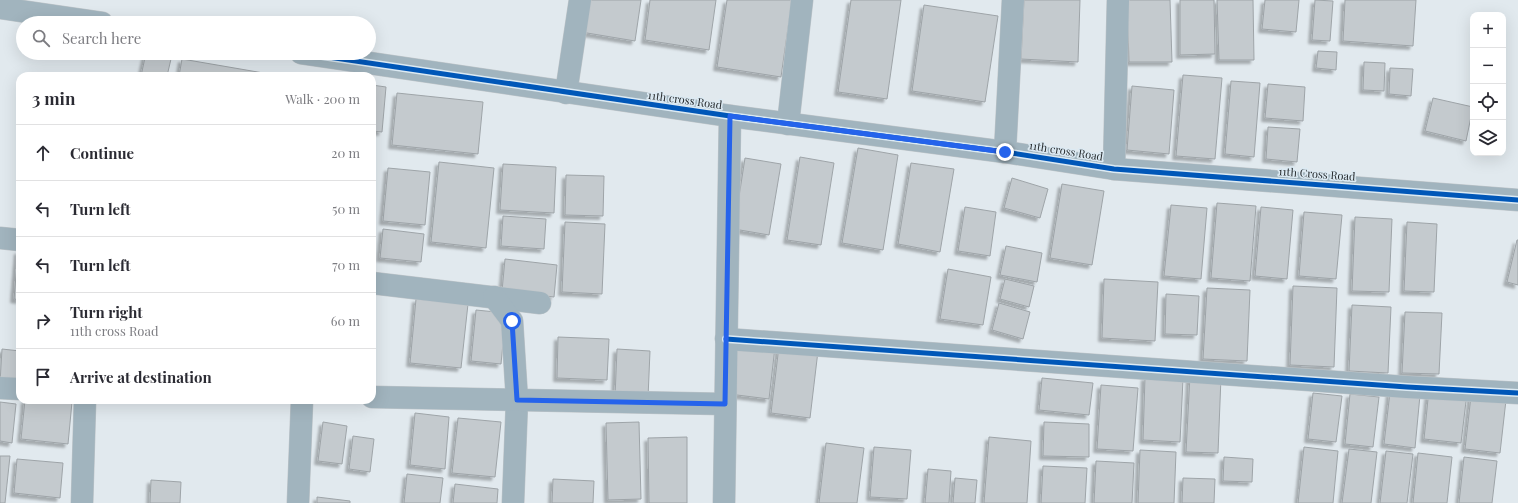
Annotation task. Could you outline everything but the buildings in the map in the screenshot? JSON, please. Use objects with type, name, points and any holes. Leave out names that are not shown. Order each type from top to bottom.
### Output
[{"type":"street","points":[[566,93],[580,0]]},
{"type":"street","points":[[788,124],[802,0]]},
{"type":"street","points":[[1005,152],[1013,0]]},
{"type":"street","points":[[1114,169],[1118,0]]},
{"type":"street","points":[[0,8],[54,16]]},
{"type":"street","name":"11th cross Road","points":[[347,60],[566,93],[1005,152],[1114,169]]},
{"type":"street","points":[[724,503],[730,116]]},
{"type":"street","name":"11th Cross Road","points":[[1114,169],[1518,200]]},
{"type":"street","points":[[0,238],[16,240]]},
{"type":"street","points":[[376,283],[540,303]]},
{"type":"street","points":[[494,297],[512,321],[517,400],[513,503]]},
{"type":"street","points":[[726,340],[1518,393]]},
{"type":"street","points":[[0,388],[16,389]]},
{"type":"street","points":[[376,397],[725,404]]},
{"type":"street","points":[[82,503],[85,404]]},
{"type":"street","points":[[298,503],[302,404]]},
{"type":"cycle path","points":[[349,60],[730,116],[1005,152],[1114,169],[1518,200]]},
{"type":"cycle path","points":[[726,339],[1407,387],[1518,393]]},
{"type":"route","points":[[512,321],[517,400],[725,404],[730,116],[1005,152]]}]
